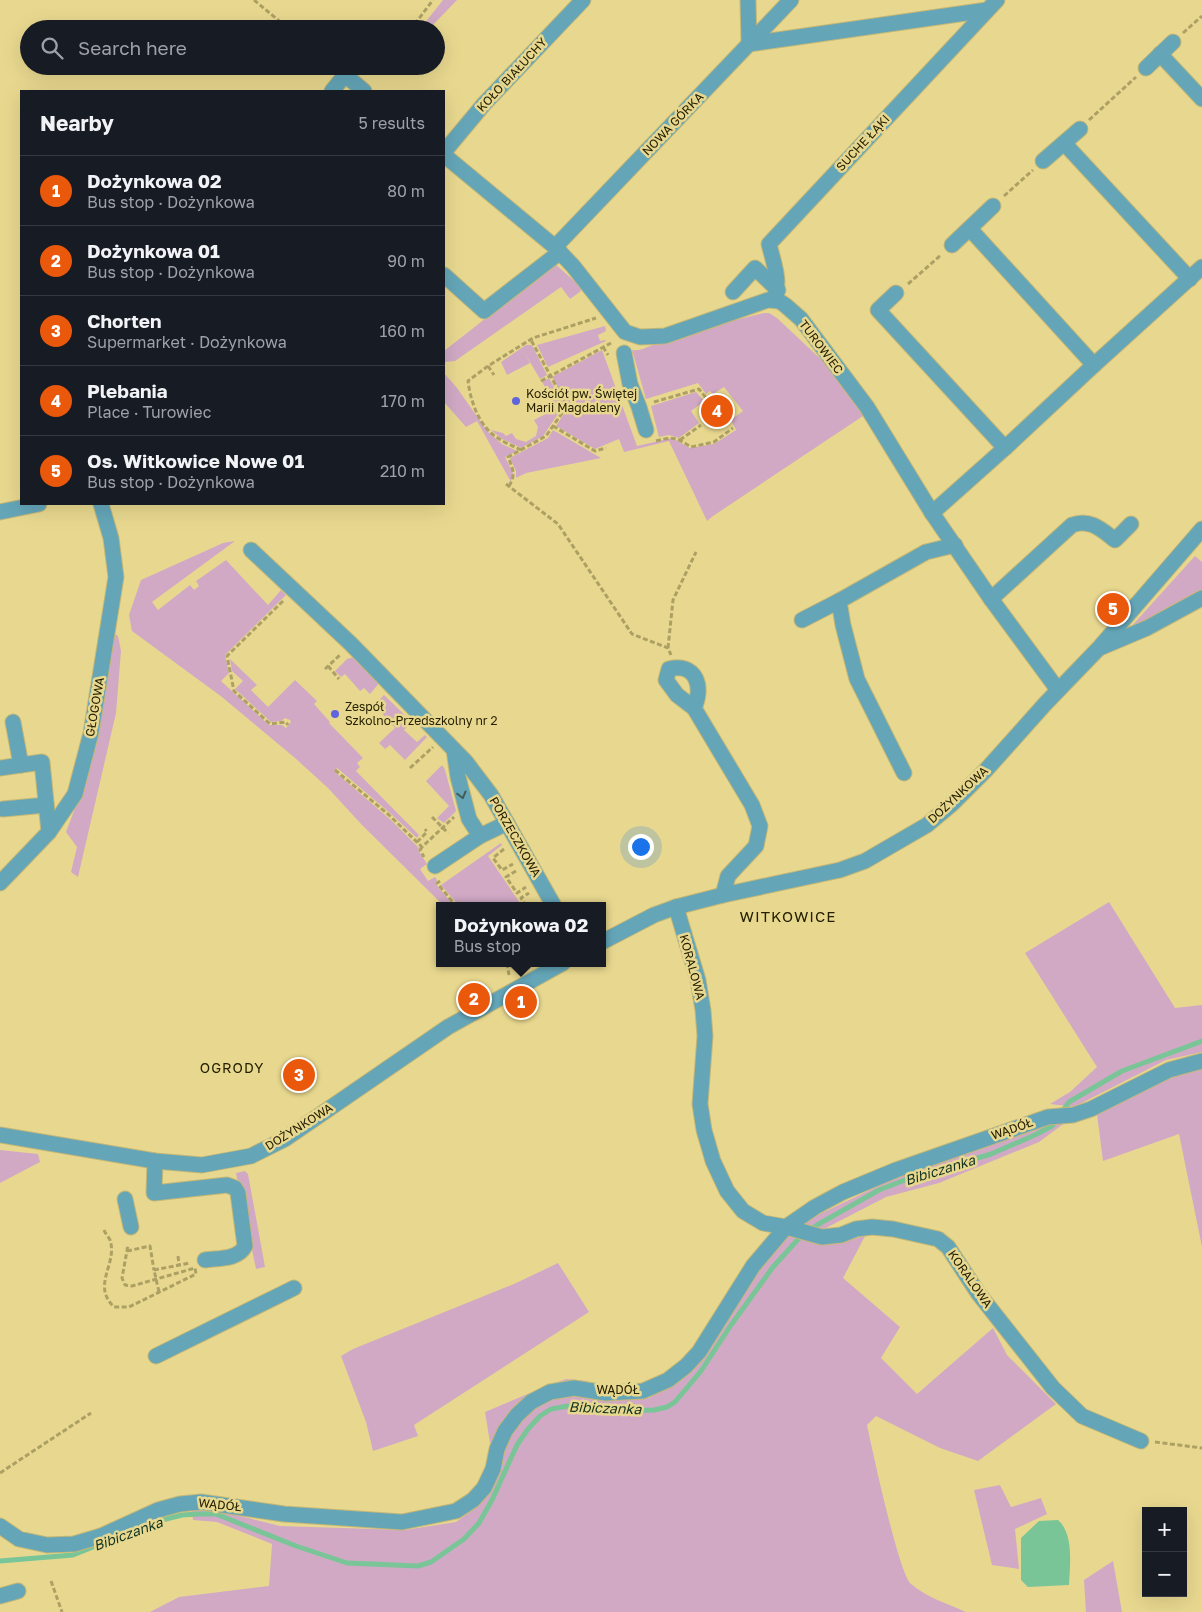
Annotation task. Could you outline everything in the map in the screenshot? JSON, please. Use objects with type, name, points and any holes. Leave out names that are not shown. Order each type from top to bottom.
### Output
[{"type":"street","name":"KOŁO BIAŁUCHY","points":[[445,153],[484,104],[583,0]]},
{"type":"street","points":[[748,0],[749,44],[992,5]]},
{"type":"street","name":"NOWA GÓRKA","points":[[445,276],[484,311],[558,250],[791,0]]},
{"type":"street","name":"SUCHE ŁĄKI","points":[[776,295],[778,281],[769,244],[992,5]]},
{"type":"street","points":[[1146,68],[1173,42]]},
{"type":"street","points":[[1160,54],[1202,99]]},
{"type":"street","points":[[333,90],[344,75],[363,90]]},
{"type":"street","points":[[1043,161],[1080,129]]},
{"type":"street","points":[[1064,143],[1190,279]]},
{"type":"street","points":[[445,155],[558,250],[625,332],[640,337],[665,336],[776,295]]},
{"type":"street","points":[[952,244],[993,206]]},
{"type":"street","points":[[970,229],[1094,365]]},
{"type":"street","points":[[932,513],[1202,267]]},
{"type":"street","name":"TUROWIEC","points":[[733,292],[755,268],[776,295],[800,319],[867,407],[932,513],[991,599],[1058,690]]},
{"type":"street","points":[[896,293],[878,310],[1005,448]]},
{"type":"street","points":[[624,353],[630,384],[646,430]]},
{"type":"street","points":[[0,512],[35,505]]},
{"type":"street","name":"GŁOGOWA","points":[[0,883],[49,832],[75,794],[91,733],[116,577],[111,538],[101,505]]},
{"type":"street","points":[[991,599],[1072,524],[1084,522],[1095,525],[1115,540],[1131,524]]},
{"type":"street","name":"DOŻYNKOWA","points":[[606,940],[654,914],[676,907],[840,870],[865,861],[927,825],[952,804],[986,770],[1058,690],[1099,648],[1202,530]]},
{"type":"street","points":[[802,620],[926,552],[955,545]]},
{"type":"street","name":"PORZECZKOWA","points":[[250,550],[351,644],[473,771],[491,795],[508,823],[552,902]]},
{"type":"street","points":[[1099,648],[1147,628],[1202,598]]},
{"type":"street","points":[[839,601],[842,625],[857,679],[904,774]]},
{"type":"street","points":[[694,708],[699,689],[694,677],[686,669],[677,667],[669,669],[666,680],[677,694],[694,708],[752,805],[760,826],[756,846],[728,876],[723,895]]},
{"type":"street","points":[[13,722],[20,765]]},
{"type":"street","points":[[454,750],[458,777],[469,819],[480,836]]},
{"type":"street","points":[[0,768],[42,762],[49,832]]},
{"type":"street","points":[[3,809],[46,805]]},
{"type":"street","points":[[434,866],[480,836],[508,823]]},
{"type":"street","name":"KORALOWA","points":[[676,907],[698,980],[703,1010],[705,1036],[700,1104],[704,1130],[713,1161],[727,1190],[743,1211],[763,1223],[792,1228],[822,1237],[840,1235],[856,1229],[872,1227],[894,1229],[938,1239],[948,1247],[978,1293],[1053,1388],[1082,1416],[1141,1441]]},
{"type":"street","name":"DOŻYNKOWA","points":[[0,1135],[155,1161],[202,1165],[251,1156],[285,1139],[448,1027],[556,967]]},
{"type":"street","name":"WĄDÓŁ","points":[[0,1526],[19,1539],[47,1545],[74,1544],[102,1536],[158,1510],[180,1504],[201,1502],[284,1514],[402,1522],[456,1511],[473,1500],[484,1488],[493,1469],[497,1449],[505,1431],[516,1415],[531,1402],[550,1392],[574,1388],[606,1393],[643,1391],[668,1380],[686,1366],[699,1352],[753,1266],[815,1207],[843,1192],[896,1170],[1048,1117],[1073,1115],[1090,1109],[1169,1070],[1202,1061]]},
{"type":"street","points":[[155,1161],[154,1193],[221,1185],[232,1186],[238,1193],[245,1246],[243,1250],[235,1256],[204,1260]]},
{"type":"street","points":[[125,1199],[130,1227]]},
{"type":"street","points":[[156,1356],[294,1288]]},
{"type":"street","points":[[0,1596],[18,1591]]},
{"type":"path","points":[[254,0],[278,20]]},
{"type":"path","points":[[418,20],[433,0]]},
{"type":"path","points":[[1173,42],[1202,16]]},
{"type":"path","points":[[1080,129],[1146,68]]},
{"type":"path","points":[[993,206],[1043,161]]},
{"type":"path","points":[[896,293],[952,244]]},
{"type":"path","points":[[521,450],[502,441],[489,431],[471,399],[468,381],[488,366],[531,340],[600,316],[610,315]]},
{"type":"path","points":[[531,340],[567,406],[546,436],[508,457],[515,472],[514,479],[508,485],[558,524],[632,634],[668,648]]},
{"type":"path","points":[[541,380],[608,344]]},
{"type":"path","points":[[488,366],[494,375]]},
{"type":"path","points":[[639,407],[699,389],[707,399]]},
{"type":"path","points":[[680,440],[701,425]]},
{"type":"path","points":[[553,426],[595,451],[606,448]]},
{"type":"path","points":[[677,667],[668,648],[673,600],[696,552]]},
{"type":"path","points":[[288,596],[227,656],[234,691],[270,724],[286,722],[288,725]]},
{"type":"path","points":[[325,669],[351,644]]},
{"type":"path","points":[[328,666],[339,679]]},
{"type":"path","points":[[410,768],[437,743]]},
{"type":"path","points":[[335,770],[389,815],[422,847],[459,812]]},
{"type":"path","points":[[432,817],[448,833]]},
{"type":"path","points":[[417,842],[427,832],[425,830]]},
{"type":"path","points":[[507,847],[493,858],[502,870],[514,863]]},
{"type":"path","points":[[518,870],[506,877],[517,893],[527,887]]},
{"type":"path","points":[[444,892],[453,902]]},
{"type":"path","points":[[524,902],[521,898],[530,892]]},
{"type":"path","points":[[508,967],[511,979]]},
{"type":"path","points":[[104,1230],[110,1240],[111,1251],[104,1291],[107,1300],[114,1307],[130,1307],[196,1274],[194,1268],[132,1286],[125,1285],[122,1278],[128,1245]]},
{"type":"path","points":[[127,1251],[150,1246],[159,1292]]},
{"type":"path","points":[[178,1256],[180,1265]]},
{"type":"path","points":[[154,1270],[204,1260]]},
{"type":"path","points":[[0,1473],[91,1413]]},
{"type":"path","points":[[1158,1442],[1202,1448]]},
{"type":"path","points":[[51,1581],[62,1612]]},
{"type":"shaded area","points":[[443,0],[457,0],[438,20],[427,20]]},
{"type":"shaded area","points":[[555,264],[580,286],[581,291],[570,299],[561,287],[455,361],[445,362],[445,350]]},
{"type":"shaded area","points":[[769,313],[777,318],[828,366],[866,414],[707,521],[669,441],[624,452],[619,439],[595,449],[556,426],[569,406],[552,377],[602,350],[637,446],[672,438],[690,448],[714,444],[736,430],[731,420],[743,411],[724,387],[713,394],[710,391],[706,394],[698,383],[646,399],[632,350],[642,349],[697,330]]},
{"type":"shaded area","points":[[605,326],[606,331],[598,335],[600,341],[606,341],[548,367],[537,345]]},
{"type":"shaded area","points":[[526,345],[533,347],[547,375],[540,379],[524,352],[530,363],[507,375],[501,362]]},
{"type":"shaded area","points":[[445,374],[488,432],[502,444],[517,451],[505,457],[513,473],[511,482],[477,421],[466,427],[445,403]]},
{"type":"shaded area","points":[[549,378],[564,405],[543,436],[521,448],[502,439],[491,430],[503,433],[506,436],[512,433],[516,439],[526,442],[536,436],[538,427],[534,420],[557,408],[542,382]]},
{"type":"shaded area","points":[[696,392],[704,401],[691,411],[699,423],[679,438],[669,435],[659,437],[651,406]]},
{"type":"shaded area","points":[[553,430],[601,458],[526,473],[516,478],[516,471],[510,458],[548,438]]},
{"type":"shaded area","points":[[235,541],[152,602],[158,610],[190,585],[194,590],[199,586],[196,581],[226,560],[268,605],[281,590],[286,595],[225,655],[229,673],[221,681],[269,725],[282,725],[286,728],[291,722],[285,718],[281,721],[271,722],[235,689],[243,681],[232,671],[230,659],[257,685],[251,690],[268,707],[295,680],[317,701],[314,704],[329,723],[363,758],[357,763],[360,767],[356,771],[419,835],[417,838],[337,768],[334,771],[392,821],[419,848],[418,850],[427,864],[420,869],[428,881],[435,877],[437,880],[435,883],[451,902],[440,902],[362,825],[328,788],[295,758],[222,697],[132,631],[129,615],[141,580],[223,543]]},
{"type":"shaded area","points":[[1195,556],[1202,562],[1202,593],[1129,629]]},
{"type":"shaded area","points":[[113,633],[118,636],[121,651],[116,713],[78,877],[71,872],[77,847],[66,832],[77,803]]},
{"type":"shaded area","points":[[354,657],[381,681],[370,694],[364,688],[360,691],[345,674],[341,677],[335,671],[347,659]]},
{"type":"shaded area","points":[[384,695],[412,722],[404,730],[417,742],[425,735],[427,737],[405,760],[390,745],[385,749],[379,743],[395,728],[379,710],[382,707],[377,702]]},
{"type":"shaded area","points":[[441,766],[445,770],[456,811],[444,823],[437,818],[449,806],[426,781]]},
{"type":"shaded area","points":[[501,843],[502,845],[488,856],[519,902],[456,902],[441,885]]},
{"type":"shaded area","points":[[1109,902],[1175,1008],[1202,1005],[1202,1052],[1166,1060],[1074,1107],[1050,1104],[1070,1092],[1097,1067],[1025,953]]},
{"type":"shaded area","points":[[1202,1064],[1202,1247],[1179,1134],[1103,1161],[1097,1114],[1172,1073]]},
{"type":"shaded area","points":[[1046,1122],[1066,1122],[1039,1142],[939,1183],[886,1197],[822,1230],[801,1223],[893,1179]]},
{"type":"shaded area","points":[[0,1150],[38,1154],[40,1162],[0,1183]]},
{"type":"shaded area","points":[[245,1171],[248,1174],[265,1267],[256,1269],[236,1173]]},
{"type":"shaded area","points":[[788,1234],[839,1242],[865,1236],[843,1278],[900,1327],[881,1358],[917,1394],[993,1328],[1007,1355],[1056,1404],[978,1461],[940,1448],[876,1416],[867,1425],[886,1510],[906,1575],[911,1584],[923,1593],[966,1612],[150,1612],[179,1597],[269,1586],[272,1544],[217,1522],[193,1520],[192,1510],[217,1510],[280,1526],[405,1530],[456,1522],[476,1507],[492,1455],[485,1412],[566,1379],[587,1381],[618,1398],[649,1398],[685,1376],[757,1270]]},
{"type":"shaded area","points":[[558,1263],[589,1312],[414,1425],[418,1436],[373,1451],[366,1422],[341,1356],[353,1349],[514,1284]]},
{"type":"shaded area","points":[[1000,1485],[1011,1507],[1041,1498],[1047,1514],[1015,1529],[1019,1569],[992,1565],[974,1490]]},
{"type":"shaded area","points":[[1058,1520],[1067,1533],[1069,1541],[1069,1585],[1028,1587],[1021,1580],[1021,1538],[1039,1521]]},
{"type":"shaded area","points":[[1113,1561],[1122,1612],[1086,1612],[1084,1580]]},
{"type":"waterway","name":"Bibiczanka","points":[[1062,1112],[1069,1102],[1122,1071],[1202,1041]]},
{"type":"waterway","name":"Bibiczanka","points":[[0,1561],[73,1555],[158,1521],[182,1515],[216,1514],[296,1546],[347,1563],[418,1566],[431,1562],[464,1539],[479,1523],[492,1500],[517,1445],[540,1416],[551,1409],[568,1406],[587,1406],[621,1411],[654,1410],[667,1407],[675,1402],[701,1371],[731,1325],[773,1267],[801,1236],[879,1190],[905,1180],[991,1154],[1052,1126],[1057,1119]]},
{"type":"place","name":"Kościół pw. Świętej Marii Magdaleny","points":[[516,401]]},
{"type":"place","name":"Plebania","points":[[717,411]]},
{"type":"place","name":"Os. Witkowice Nowe 01","points":[[1113,609]]},
{"type":"place","name":"Zespół Szkolno-Przedszkolny nr 2","points":[[335,714]]},
{"type":"place","name":"Dożynkowa 01","points":[[474,999]]},
{"type":"place","name":"Dożynkowa 02","points":[[521,1002]]},
{"type":"place","name":"Chorten","points":[[299,1075]]},
{"type":"district","name":"WITKOWICE","points":[[788,917]]},
{"type":"district","name":"OGRODY","points":[[232,1068]]}]
